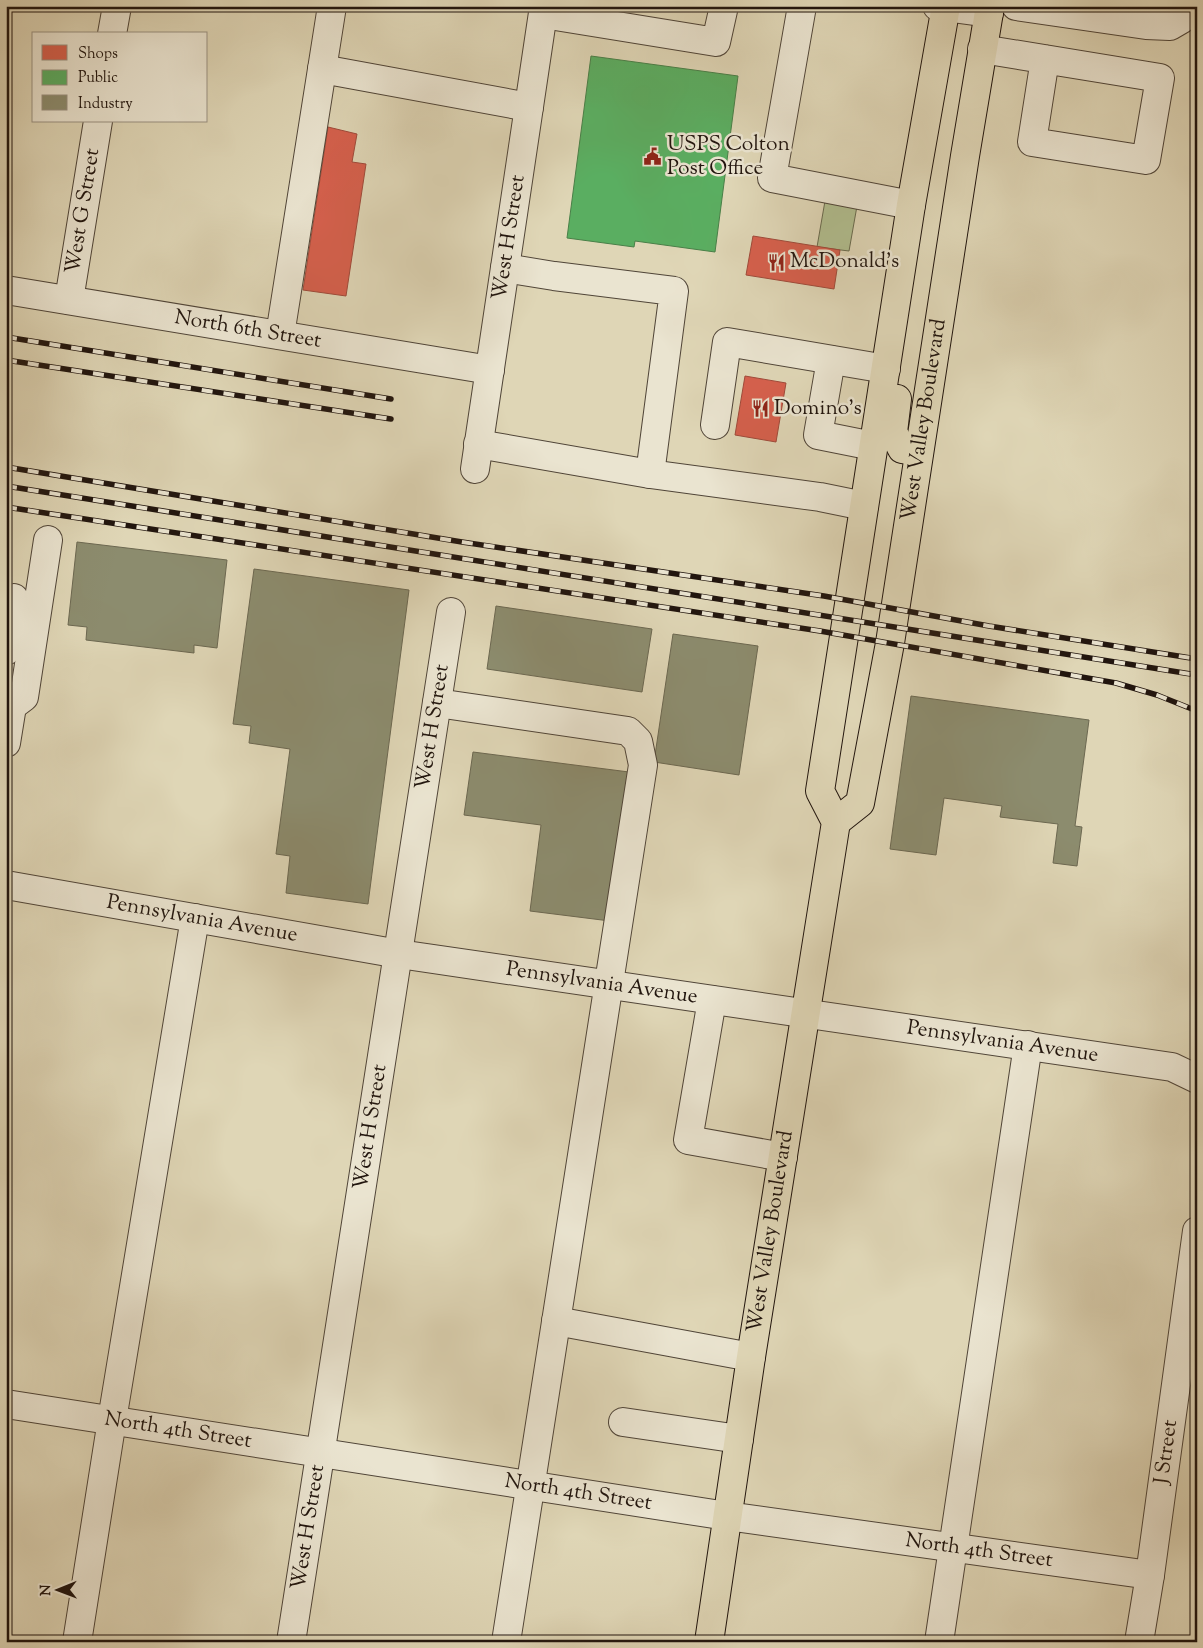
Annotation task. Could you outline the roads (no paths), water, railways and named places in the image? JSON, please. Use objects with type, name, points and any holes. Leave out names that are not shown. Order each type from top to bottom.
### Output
[{"type":"main road","points":[[836,822],[820,791],[943,7]]},
{"type":"main road","name":"West Valley Boulevard","points":[[709,1642],[751,1357],[836,822],[860,803],[890,643],[989,10]]},
{"type":"main road","points":[[893,322],[903,355],[893,432],[902,448],[919,452]]},
{"type":"street","points":[[112,32],[116,6]]},
{"type":"street","points":[[280,335],[332,6]]},
{"type":"street","points":[[543,10],[716,42],[724,6]]},
{"type":"street","points":[[802,6],[772,178],[911,205]]},
{"type":"street","points":[[1016,6],[1146,25],[1170,26],[1182,19],[1187,6]]},
{"type":"street","points":[[943,7],[989,10]]},
{"type":"street","name":"West H Street","points":[[543,10],[476,457],[565,460],[650,474]]},
{"type":"street","points":[[982,49],[1044,59],[1160,78],[1146,160],[1032,142],[1044,59]]},
{"type":"street","points":[[322,69],[529,107]]},
{"type":"street","name":"West G Street","points":[[69,300],[98,122]]},
{"type":"street","points":[[505,268],[595,282],[674,291],[650,474],[820,497],[864,506]]},
{"type":"street","name":"North 6th Street","points":[[6,290],[490,370]]},
{"type":"street","points":[[715,425],[727,342],[886,369]]},
{"type":"street","points":[[831,360],[818,435],[873,446]]},
{"type":"street","points":[[6,743],[9,703],[24,697],[48,540]]},
{"type":"street","points":[[6,651],[14,598]]},
{"type":"street","name":"West H Street","points":[[291,1642],[451,612]]},
{"type":"street","points":[[438,703],[628,731],[638,740],[643,765],[506,1642]]},
{"type":"street","name":"Pennsylvania Avenue","points":[[6,885],[399,954],[1172,1067],[1197,1079]]},
{"type":"street","points":[[77,1642],[195,918]]},
{"type":"street","points":[[712,1000],[688,1140],[783,1157]]},
{"type":"street","points":[[939,1642],[1028,1045]]},
{"type":"street","name":"J Street","points":[[1139,1642],[1150,1575],[1197,1231]]},
{"type":"street","points":[[556,1320],[751,1357]]},
{"type":"street","name":"North 4th Street","points":[[6,1404],[727,1516],[1150,1575]]},
{"type":"street","points":[[623,1422],[739,1439]]},
{"type":"railway","points":[[6,337],[391,399]]},
{"type":"railway","points":[[6,360],[391,419]]},
{"type":"railway","points":[[6,467],[462,542],[824,596],[989,626],[1197,659]]},
{"type":"railway","points":[[6,486],[1197,675]]},
{"type":"railway","points":[[6,507],[820,631],[1116,683],[1157,695],[1197,711]]},
{"type":"place","name":"USPS Colton Post Office","points":[[653,157]]},
{"type":"place","name":"McDonald's","points":[[776,262]]},
{"type":"place","name":"Domino's","points":[[760,409]]}]
